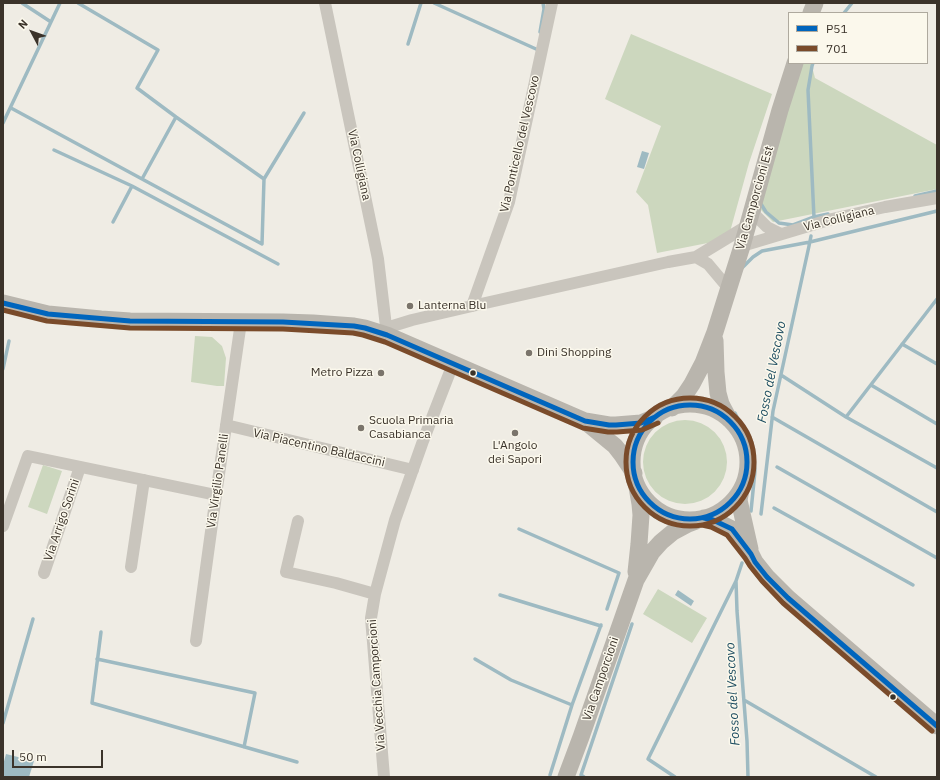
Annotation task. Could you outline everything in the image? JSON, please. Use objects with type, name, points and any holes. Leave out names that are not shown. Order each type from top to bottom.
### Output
[{"type":"main road","name":"Via Camporcioni Est","points":[[672,408],[684,396],[692,384],[703,363],[715,332],[742,246],[780,110],[795,64]]},
{"type":"main road","points":[[3,303],[48,314],[101,319],[130,321],[290,322],[343,325],[387,332],[453,364],[585,421],[604,425],[616,426],[641,423],[672,408],[684,405],[702,406],[719,412],[729,420],[743,438],[748,455],[747,473],[739,500],[751,554]]},
{"type":"main road","points":[[715,332],[718,393],[721,404],[729,420]]},
{"type":"main road","points":[[636,580],[641,521],[633,459],[636,442],[640,433],[655,417]]},
{"type":"main road","points":[[585,421],[615,446],[627,462],[647,500],[661,512],[677,518],[686,520],[703,518],[713,520],[732,529],[766,577],[788,598],[937,726]]},
{"type":"main road","points":[[636,580],[652,552],[661,542],[673,532],[688,524],[721,511],[729,505],[741,490]]},
{"type":"main road","name":"Via Camporcioni","points":[[566,777],[636,580]]},
{"type":"street","name":"Via Colligiana","points":[[325,3],[378,259],[387,332]]},
{"type":"street","name":"Via Ponticello del Vescovo","points":[[472,306],[509,202],[552,3]]},
{"type":"street","points":[[755,198],[755,215],[767,226],[782,234]]},
{"type":"street","name":"Via Colligiana","points":[[742,246],[832,219],[885,207],[937,198]]},
{"type":"street","points":[[387,332],[412,320],[696,257],[747,226]]},
{"type":"street","points":[[696,257],[708,264],[729,289]]},
{"type":"street","name":"Via Virgilio Panelli","points":[[196,640],[241,322]]},
{"type":"street","name":"Via Vecchia Camporcioni","points":[[384,777],[371,618],[375,594],[395,520],[453,364]]},
{"type":"street","name":"Via Piacentino Baldaccini","points":[[226,425],[413,470]]},
{"type":"street","name":"Via Arrigo Sorini","points":[[3,526],[28,456],[216,495]]},
{"type":"street","name":"Via Arrigo Sorini","points":[[44,573],[80,467]]},
{"type":"street","points":[[131,567],[144,480]]},
{"type":"street","points":[[298,521],[286,572],[336,583],[375,594]]},
{"type":"green space","points":[[631,34],[772,94],[749,163],[728,239],[657,253],[648,205],[636,192],[661,126],[605,99]]},
{"type":"green space","points":[[802,64],[811,64],[815,78],[937,145],[937,189],[773,222],[757,206]]},
{"type":"green space","points":[[195,336],[212,337],[222,346],[226,358],[224,386],[191,382]]},
{"type":"green space","points":[[685,420],[693,421],[708,427],[720,439],[726,454],[726,470],[720,485],[708,497],[693,503],[685,504],[677,503],[662,497],[650,485],[644,470],[643,462],[644,454],[650,439],[662,427],[677,421]]},
{"type":"green space","points":[[43,465],[62,471],[47,514],[28,507]]},
{"type":"green space","points":[[658,589],[707,618],[692,643],[643,614]]},
{"type":"water","points":[[642,151],[649,153],[644,169],[637,167]]},
{"type":"water","points":[[678,590],[694,601],[691,606],[675,595]]},
{"type":"water","points":[[6,754],[34,761],[29,777],[3,777],[3,765]]},
{"type":"waterway","points":[[22,3],[51,22]]},
{"type":"waterway","points":[[3,123],[60,3]]},
{"type":"waterway","points":[[78,3],[158,50],[137,88],[264,179]]},
{"type":"waterway","points":[[408,44],[421,3]]},
{"type":"waterway","points":[[434,3],[536,49]]},
{"type":"waterway","points":[[540,32],[544,9],[543,3]]},
{"type":"waterway","name":"Fosso del Vescovo","points":[[845,12],[852,3]]},
{"type":"waterway","name":"Fosso del Vescovo","points":[[813,64],[808,90],[814,218]]},
{"type":"waterway","points":[[11,108],[262,244],[264,179],[304,113]]},
{"type":"waterway","points":[[142,179],[176,117]]},
{"type":"waterway","points":[[54,150],[132,186],[278,264]]},
{"type":"waterway","points":[[113,222],[132,186]]},
{"type":"waterway","points":[[915,196],[937,191]]},
{"type":"waterway","points":[[761,204],[766,212],[779,223],[793,225],[814,217],[828,214]]},
{"type":"waterway","points":[[742,268],[753,257],[762,251],[810,242],[937,211]]},
{"type":"waterway","name":"Fosso del Vescovo","points":[[761,514],[773,411],[811,236]]},
{"type":"waterway","points":[[846,417],[937,299]]},
{"type":"waterway","points":[[3,369],[9,341]]},
{"type":"waterway","points":[[902,344],[937,364]]},
{"type":"waterway","points":[[781,375],[846,417],[937,468]]},
{"type":"waterway","points":[[871,385],[937,424]]},
{"type":"waterway","points":[[735,413],[753,449],[755,471],[751,511]]},
{"type":"waterway","points":[[772,417],[937,512]]},
{"type":"waterway","points":[[777,467],[937,558]]},
{"type":"waterway","points":[[774,508],[913,585]]},
{"type":"waterway","points":[[519,529],[619,573],[607,609]]},
{"type":"waterway","name":"Fosso del Vescovo","points":[[742,563],[736,581],[747,741],[748,777]]},
{"type":"waterway","points":[[675,777],[648,759],[736,581]]},
{"type":"waterway","points":[[500,595],[601,626]]},
{"type":"waterway","points":[[3,723],[33,619]]},
{"type":"waterway","points":[[584,777],[581,775],[632,624]]},
{"type":"waterway","points":[[550,775],[572,705],[601,625]]},
{"type":"waterway","points":[[101,632],[92,703],[297,762]]},
{"type":"waterway","points":[[97,659],[255,693],[244,747]]},
{"type":"waterway","points":[[475,659],[511,680],[572,705]]},
{"type":"waterway","points":[[744,700],[876,777]]},
{"type":"transit line","name":"P51","points":[[3,303],[48,314],[130,321],[283,322],[354,326],[387,335],[585,421],[616,425],[641,423],[655,417]]},
{"type":"transit line","name":"701","points":[[3,310],[47,321],[130,328],[283,329],[353,333],[385,342],[583,428],[617,432],[642,430],[658,423]]},
{"type":"transit line","name":"701","points":[[684,398],[696,398],[715,402],[736,416],[750,437],[754,462],[750,487],[736,508],[715,522],[696,526],[684,526],[665,522],[644,508],[630,487],[626,468],[626,456],[630,437],[644,416],[665,402],[684,398]]},
{"type":"transit line","name":"P51","points":[[690,405],[712,409],[731,421],[743,440],[747,462],[743,484],[731,503],[712,515],[690,519],[668,515],[649,503],[637,484],[633,462],[637,440],[649,421],[668,409],[690,405]]},
{"type":"transit line","name":"P51","points":[[704,518],[713,520],[732,529],[767,577],[788,598],[937,726]]},
{"type":"transit line","name":"701","points":[[702,525],[711,527],[727,535],[762,581],[783,603],[932,731]]},
{"type":"place","name":"Lanterna Blu","points":[[410,306]]},
{"type":"place","name":"Dini Shopping","points":[[529,353]]},
{"type":"place","name":"Metro Pizza","points":[[381,373]]},
{"type":"place","name":"Scuola Primaria Casabianca","points":[[361,428]]},
{"type":"place","name":"L'Angolo dei Sapori","points":[[515,433]]}]
